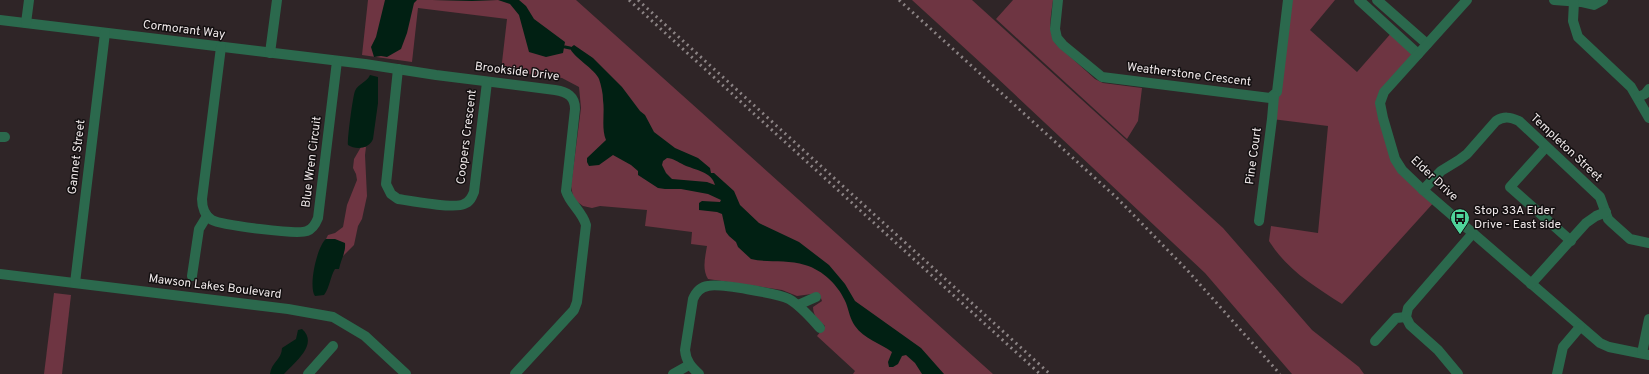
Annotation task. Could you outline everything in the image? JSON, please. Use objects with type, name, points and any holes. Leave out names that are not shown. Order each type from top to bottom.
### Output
[{"type":"street","points":[[26,23],[29,0]]},
{"type":"street","points":[[270,53],[277,0]]},
{"type":"street","name":"Weatherstone Crescent","points":[[1058,0],[1055,29],[1057,38],[1063,45],[1102,77],[1270,98],[1274,96]]},
{"type":"street","points":[[1274,96],[1277,92],[1288,0]]},
{"type":"street","points":[[1359,0],[1418,54]]},
{"type":"street","points":[[1377,0],[1427,44]]},
{"type":"street","name":"Elder Drive","points":[[1467,0],[1384,92],[1380,103],[1395,159],[1402,170],[1423,190],[1600,343],[1609,347],[1645,354]]},
{"type":"street","points":[[1554,0],[1580,1],[1594,5],[1603,0]]},
{"type":"street","points":[[1580,1],[1573,18],[1574,30],[1578,37],[1632,87],[1649,118]]},
{"type":"street","name":"Cormorant Way","points":[[0,20],[105,34],[365,64]]},
{"type":"street","name":"Gannet Street","points":[[75,283],[105,34]]},
{"type":"street","points":[[192,276],[198,229],[207,216],[202,203],[221,47]]},
{"type":"street","name":"Blue Wren Circuit","points":[[207,216],[220,224],[299,233],[306,232],[311,229],[316,222],[318,214],[337,61]]},
{"type":"street","name":"Brookside Drive","points":[[365,64],[564,92],[571,97],[575,106],[565,186],[569,200],[583,215],[586,225],[577,302],[574,310],[525,370],[515,374]]},
{"type":"street","name":"Coopers Crescent","points":[[398,69],[386,184],[391,194],[398,199],[458,206],[468,202],[472,197],[474,192],[487,82]]},
{"type":"street","points":[[1638,97],[1645,94],[1649,89]]},
{"type":"street","name":"Pine Court","points":[[1259,220],[1274,96]]},
{"type":"street","name":"Templeton Street","points":[[1423,190],[1441,171],[1467,154],[1496,121],[1507,117],[1519,121],[1600,197],[1611,222],[1627,236],[1635,240],[1649,243]]},
{"type":"street","points":[[1546,147],[1510,187],[1570,241]]},
{"type":"street","points":[[1531,284],[1586,223],[1596,216],[1606,212]]},
{"type":"street","points":[[1458,374],[1438,350],[1410,324],[1406,317],[1408,308],[1474,233]]},
{"type":"street","name":"Mawson Lakes Boulevard","points":[[0,274],[300,310],[333,316],[365,336],[406,374]]},
{"type":"street","points":[[699,374],[689,365],[685,350],[692,299],[700,288],[712,285],[777,294],[798,305],[820,328]]},
{"type":"street","points":[[798,305],[816,297]]},
{"type":"street","points":[[1375,341],[1396,318],[1406,317]]},
{"type":"street","points":[[1645,354],[1649,319]]},
{"type":"street","points":[[1557,374],[1563,347],[1580,327]]},
{"type":"street","points":[[308,374],[333,346]]},
{"type":"street","points":[[673,374],[689,365]]},
{"type":"shaded area","points":[[368,0],[576,0],[993,374],[853,374],[855,371],[817,336],[825,326],[817,318],[813,310],[813,307],[822,301],[819,293],[797,296],[782,290],[708,279],[705,271],[707,246],[691,244],[692,232],[645,226],[647,210],[600,206],[592,208],[583,206],[576,201],[573,196],[571,186],[581,108],[579,87],[562,78],[501,71],[507,19],[418,8],[412,62],[362,55]]},
{"type":"shaded area","points":[[385,0],[417,0],[414,3],[407,33],[401,49],[387,57],[374,57],[371,47],[376,37]]},
{"type":"shaded area","points":[[432,0],[498,0],[472,1]]},
{"type":"shaded area","points":[[498,0],[519,0],[526,6],[534,19],[565,42],[563,53],[546,57],[529,52],[519,15],[510,4]]},
{"type":"shaded area","points":[[912,0],[972,0],[1223,228],[1312,330],[1359,367],[1364,374],[1292,374],[1205,273]]},
{"type":"shaded area","points":[[1013,0],[1053,0],[1051,33],[1056,44],[1095,79],[1103,83],[1142,88],[1138,121],[1127,139],[996,19]]},
{"type":"shaded area","points":[[1288,0],[1335,0],[1310,30],[1357,72],[1393,31],[1418,54],[1380,103],[1395,159],[1436,200],[1342,304],[1302,277],[1284,261],[1269,241],[1271,226],[1318,233],[1328,126],[1272,119]]},
{"type":"shaded area","points":[[574,45],[593,58],[622,87],[640,111],[645,115],[654,132],[675,148],[698,158],[710,168],[711,173],[714,173],[734,191],[740,205],[759,223],[799,242],[829,265],[845,284],[855,301],[921,348],[944,374],[922,374],[915,363],[906,355],[902,356],[898,364],[893,367],[889,367],[888,362],[892,352],[867,338],[855,326],[843,297],[835,285],[824,275],[812,267],[798,263],[751,259],[738,247],[736,242],[726,232],[722,214],[699,210],[699,203],[702,201],[720,202],[721,200],[708,194],[681,189],[658,188],[638,175],[638,171],[631,165],[613,155],[599,165],[589,166],[587,158],[606,140],[604,131],[602,92],[597,75],[575,55],[570,48]],"holes":[[[669,158],[707,174],[715,185],[707,182],[672,179],[666,173],[662,165],[663,161]]]},
{"type":"shaded area","points":[[370,75],[378,77],[378,103],[373,139],[369,145],[365,147],[355,148],[348,145],[354,94],[356,89]]},
{"type":"shaded area","points":[[361,147],[366,147],[367,196],[354,245],[343,256],[345,246],[340,242],[326,239],[328,235],[335,233],[343,227],[347,205],[357,180],[353,168],[354,159]]},
{"type":"shaded area","points":[[326,239],[335,239],[345,243],[345,249],[339,269],[335,269],[326,292],[324,295],[315,296],[312,284],[314,267]]},
{"type":"shaded area","points":[[54,293],[71,295],[62,374],[44,374]]},
{"type":"shaded area","points":[[302,329],[307,335],[308,341],[304,353],[284,374],[270,374],[272,367],[282,352],[282,348],[296,339],[298,330]]},
{"type":"waterway","points":[[565,47],[570,48]]},
{"type":"railway","points":[[629,0],[1040,374]]},
{"type":"railway","points":[[638,0],[1050,374]]},
{"type":"railway","points":[[899,0],[1117,198],[1188,271],[1280,374]]},
{"type":"place","name":"Stop 33A Elder Drive - East side","points":[[1460,235]]}]
